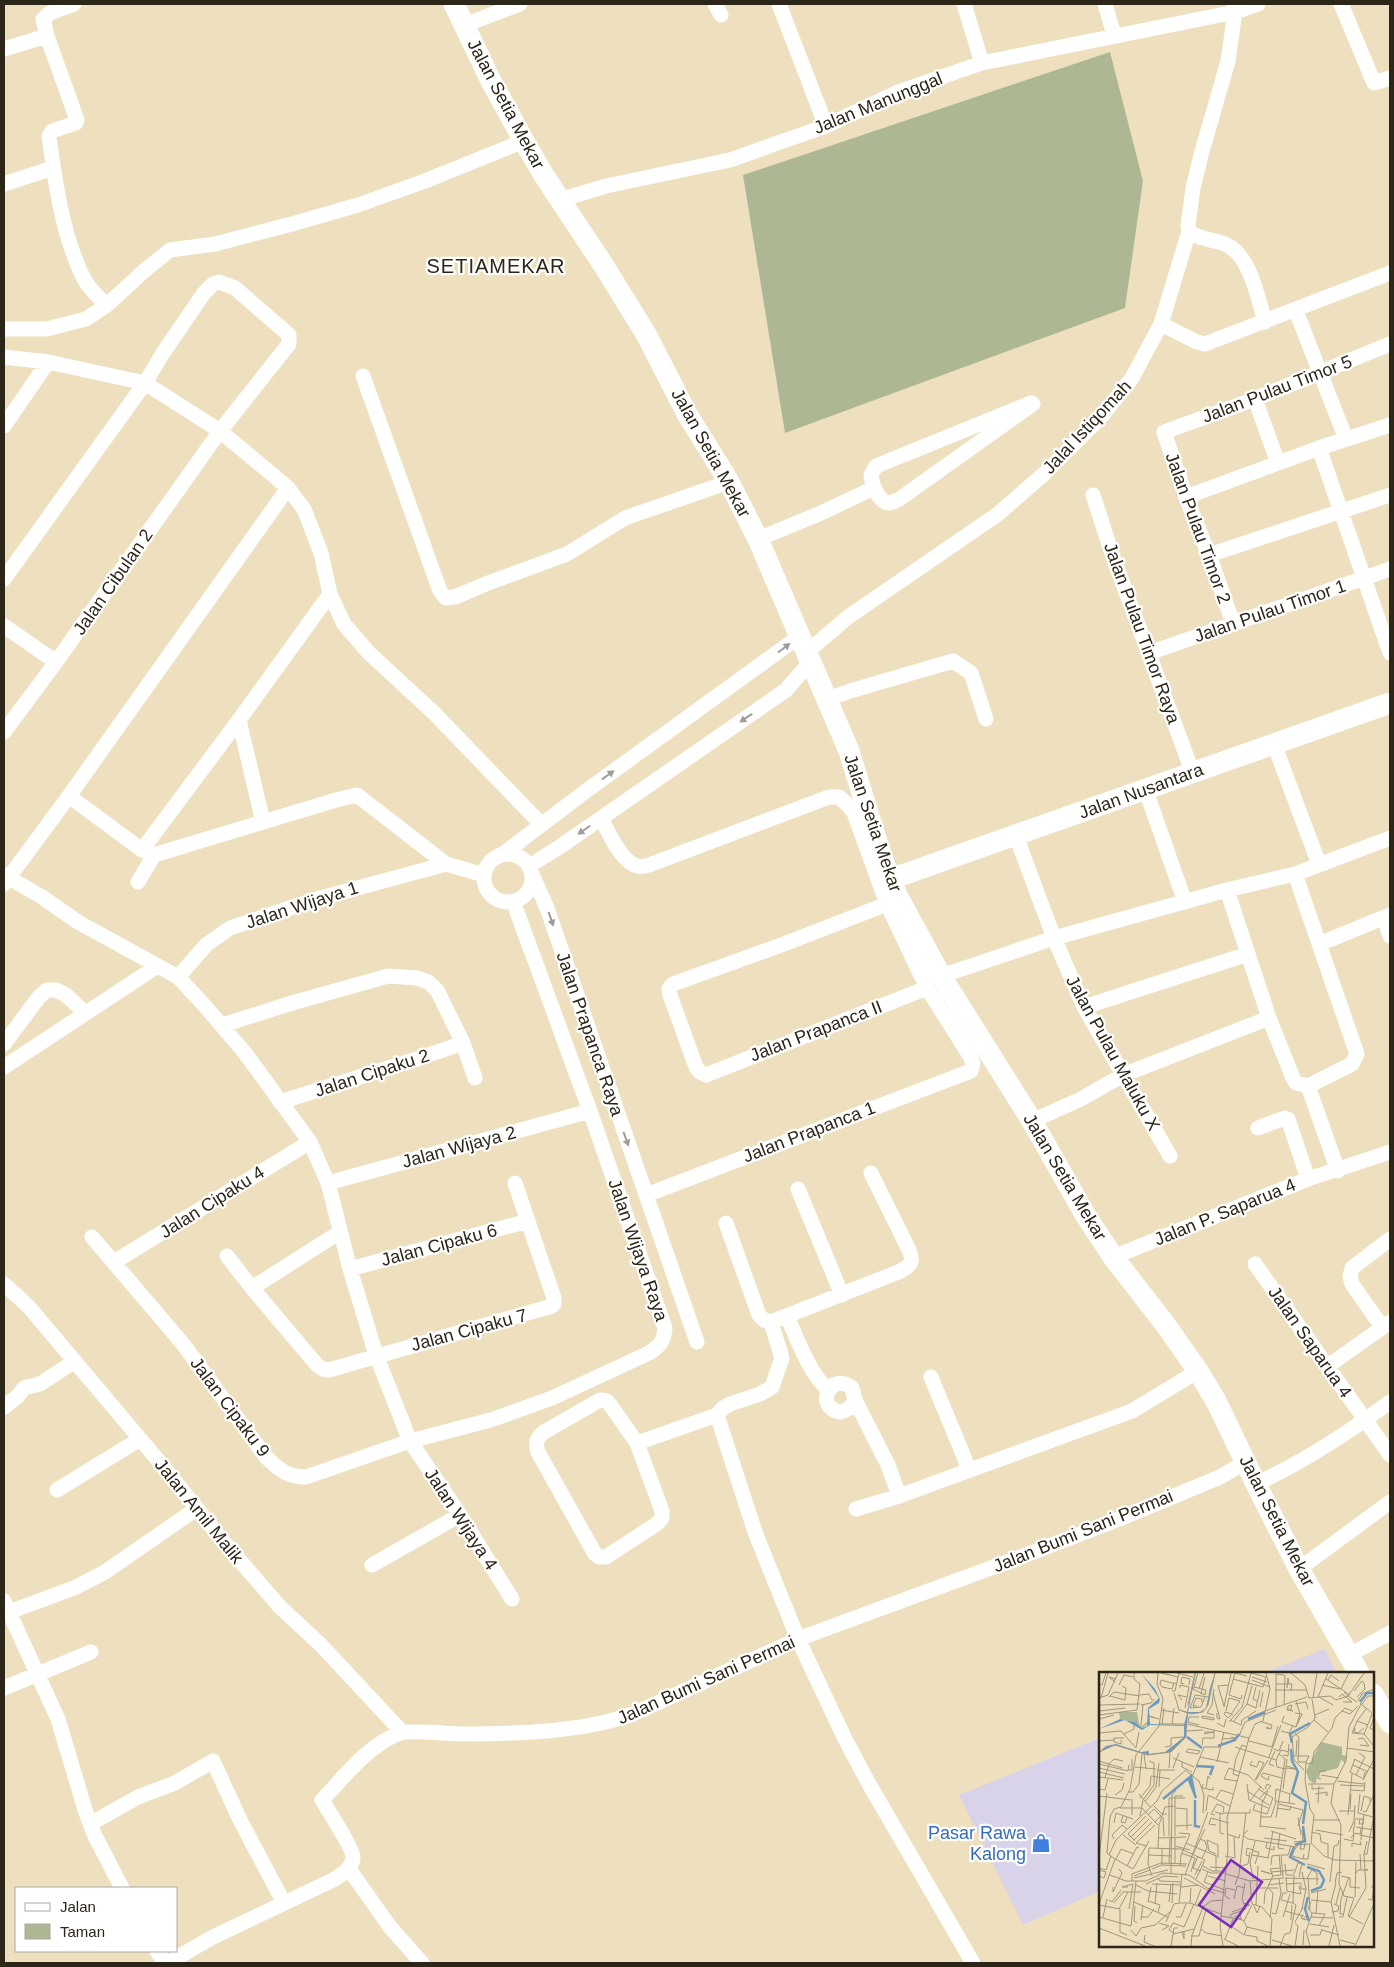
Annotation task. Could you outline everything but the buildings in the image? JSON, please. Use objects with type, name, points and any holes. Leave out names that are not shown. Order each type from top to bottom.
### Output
[{"type":"street","points":[[74,4],[46,15],[43,19],[47,36],[77,120],[72,126],[50,133],[53,168],[68,237],[84,280],[107,305]]},
{"type":"street","name":"Jalan Setia Mekar","points":[[454,4],[491,81],[524,142],[646,334],[687,414],[728,480],[758,539],[849,751],[882,858],[934,982],[1032,1121],[1086,1216],[1113,1258],[1165,1324],[1198,1371],[1216,1401],[1299,1569],[1358,1672]]},
{"type":"street","points":[[464,25],[520,4]]},
{"type":"street","points":[[964,4],[982,63]]},
{"type":"street","points":[[1105,4],[1114,36]]},
{"type":"street","name":"Jalan Manunggal","points":[[560,200],[606,186],[730,160],[826,126],[898,92],[982,63],[1258,4]]},
{"type":"street","points":[[1341,4],[1374,83],[1390,78]]},
{"type":"street","points":[[784,5],[826,126]]},
{"type":"street","name":"Jalal Istiqomah","points":[[806,650],[848,617],[998,514],[1044,473],[1101,416],[1132,378],[1161,324],[1189,231],[1193,188],[1228,61],[1234,8]]},
{"type":"street","points":[[4,49],[47,36]]},
{"type":"street","points":[[4,329],[47,329],[86,319],[107,305],[170,250],[215,244],[358,205],[524,142]]},
{"type":"street","points":[[4,184],[53,168]]},
{"type":"street","points":[[1189,231],[1202,238],[1226,244],[1237,250],[1244,260],[1251,278],[1265,322]]},
{"type":"street","points":[[1161,324],[1205,344],[1390,274]]},
{"type":"street","name":"Jalan Cibulan 2","points":[[4,732],[220,431],[289,344],[290,339],[288,334],[235,288],[219,282],[212,284],[163,353],[146,383]]},
{"type":"street","points":[[1296,311],[1346,439]]},
{"type":"street","name":"Jalan Pulau Timor 5","points":[[1164,432],[1256,399],[1390,344]]},
{"type":"street","points":[[4,357],[48,362],[146,383],[220,431],[288,488],[304,509],[314,532],[321,553],[330,594],[344,624],[368,652],[434,713],[541,824]]},
{"type":"street","points":[[4,426],[48,362]]},
{"type":"street","points":[[363,376],[440,591],[446,598],[455,597],[567,554],[625,518],[726,483],[728,480]]},
{"type":"street","points":[[4,579],[146,383]]},
{"type":"street","points":[[1256,399],[1278,463]]},
{"type":"street","points":[[1033,404],[898,500],[889,503],[884,502],[874,488],[871,475],[876,466],[1033,404]]},
{"type":"street","points":[[1186,497],[1319,448],[1390,425]]},
{"type":"street","name":"Jalan Pulau Timor 2","points":[[1164,432],[1233,624]]},
{"type":"street","points":[[1319,448],[1390,653]]},
{"type":"street","points":[[178,978],[5,879],[69,796],[288,488]]},
{"type":"street","points":[[758,539],[821,513],[874,488]]},
{"type":"street","name":"Jalan Pulau Timor Raya","points":[[1093,495],[1192,772]]},
{"type":"street","points":[[1209,554],[1390,495]]},
{"type":"street","name":"Jalan Pulau Timor 1","points":[[1149,653],[1390,569]]},
{"type":"street","points":[[138,882],[148,852],[239,720],[330,594]]},
{"type":"street","points":[[4,626],[56,662]]},
{"type":"street","points":[[531,870],[601,818],[786,690],[806,650]]},
{"type":"street","points":[[503,854],[518,855],[525,860],[531,870],[532,883],[528,891],[522,898],[513,901],[498,900],[487,890],[484,875],[490,862],[541,824],[806,650]]},
{"type":"street","points":[[828,699],[850,690],[953,661],[971,673],[986,719]]},
{"type":"street","name":"Jalan Nusantara","points":[[891,879],[1390,703]]},
{"type":"street","points":[[239,720],[263,822]]},
{"type":"street","points":[[1274,744],[1319,864]]},
{"type":"street","points":[[1145,788],[1185,902]]},
{"type":"street","points":[[69,796],[148,852],[357,795],[446,864],[484,875]]},
{"type":"street","points":[[601,818],[621,854],[629,862],[638,866],[644,866],[828,797],[839,797],[854,813],[887,904],[934,982]]},
{"type":"street","name":"Jalan Pulau Maluku X","points":[[1016,836],[1054,938],[1084,1007],[1170,1156]]},
{"type":"street","name":"Jalan Prapanca II","points":[[887,904],[784,944],[672,984],[669,988],[670,995],[696,1068],[706,1075],[934,982],[1054,938],[1227,890],[1295,874],[1390,838]]},
{"type":"street","name":"Jalan Wijaya 1","points":[[178,978],[206,945],[230,928],[333,894],[446,864]]},
{"type":"street","name":"Jalan Prapanca Raya","points":[[531,870],[547,908],[593,1047],[697,1342]]},
{"type":"street","points":[[1227,890],[1269,1018],[1293,1078],[1296,1083],[1308,1086],[1352,1064],[1356,1054],[1295,874]]},
{"type":"street","name":"Jalan Wijaya Raya","points":[[410,1440],[491,1420],[552,1398],[649,1353],[659,1347],[664,1338],[665,1328],[590,1110],[513,901]]},
{"type":"street","points":[[1320,944],[1387,916],[1390,936]]},
{"type":"street","points":[[1084,1007],[1248,954]]},
{"type":"street","points":[[4,1067],[156,967]]},
{"type":"street","points":[[222,1025],[346,987],[388,976],[401,976],[428,982],[437,990],[463,1043],[475,1078]]},
{"type":"street","name":"Jalan Wijaya 4","points":[[178,978],[245,1052],[310,1142],[328,1182],[350,1269],[376,1355],[410,1440],[460,1514],[512,1599]]},
{"type":"street","name":"Jalan Prapanca 1","points":[[646,1195],[972,1070],[973,1063],[970,1056],[934,982]]},
{"type":"street","points":[[4,1044],[39,997],[47,990],[56,990],[66,995],[85,1013]]},
{"type":"street","points":[[1032,1121],[1081,1099],[1123,1075],[1269,1018]]},
{"type":"street","name":"Jalan Cipaku 2","points":[[280,1102],[463,1043]]},
{"type":"street","points":[[1308,1086],[1338,1170]]},
{"type":"street","name":"Jalan Wijaya 2","points":[[328,1182],[590,1110]]},
{"type":"street","points":[[1258,1128],[1288,1119],[1308,1179]]},
{"type":"street","name":"Jalan Cipaku 4","points":[[114,1262],[310,1142]]},
{"type":"street","name":"Jalan P. Saparua 4","points":[[1113,1258],[1308,1179],[1390,1152]]},
{"type":"street","points":[[726,1222],[759,1315],[764,1320],[771,1322],[901,1271],[912,1262],[909,1250],[871,1173]]},
{"type":"street","points":[[515,1184],[528,1221]]},
{"type":"street","points":[[798,1189],[842,1295]]},
{"type":"street","name":"Jalan Cipaku 6","points":[[350,1269],[528,1221]]},
{"type":"street","name":"Jalan Cipaku 7","points":[[252,1288],[317,1365],[329,1370],[376,1355],[549,1308],[554,1304],[554,1298],[528,1221]]},
{"type":"street","points":[[227,1256],[252,1288],[340,1232]]},
{"type":"street","name":"Jalan Cipaku 9","points":[[92,1237],[183,1344],[266,1457],[283,1472],[294,1477],[306,1477],[410,1440]]},
{"type":"street","points":[[1328,1366],[1386,1324],[1352,1284],[1350,1277],[1352,1268],[1390,1239]]},
{"type":"street","name":"Jalan Saparua 4","points":[[1255,1264],[1328,1366],[1364,1421],[1390,1455]]},
{"type":"street","name":"Jalan Amil Malik","points":[[5,1289],[29,1307],[75,1360],[280,1607],[321,1645],[402,1732]]},
{"type":"street","points":[[787,1316],[802,1351],[820,1382],[829,1389]]},
{"type":"street","points":[[637,1443],[717,1415],[730,1404],[760,1394],[772,1387],[782,1358],[771,1322]]},
{"type":"street","points":[[782,1358],[802,1351]]},
{"type":"street","points":[[4,1407],[18,1396],[24,1388],[40,1384],[75,1360]]},
{"type":"street","points":[[856,1509],[899,1496],[969,1469],[1132,1412],[1198,1371]]},
{"type":"street","points":[[931,1377],[969,1469]]},
{"type":"street","points":[[829,1389],[840,1383],[848,1385],[854,1392],[855,1400],[880,1449],[899,1496]]},
{"type":"street","points":[[829,1389],[827,1401],[829,1406],[837,1411],[846,1411],[855,1400]]},
{"type":"street","points":[[600,1400],[607,1401],[637,1443],[662,1511],[662,1518],[658,1523],[606,1557],[600,1557],[595,1554],[538,1452],[536,1444],[538,1437],[600,1400]]},
{"type":"street","points":[[1256,1484],[1282,1472],[1364,1421],[1390,1402]]},
{"type":"street","points":[[717,1415],[755,1532],[798,1639],[845,1739],[973,1963]]},
{"type":"street","points":[[57,1490],[140,1439]]},
{"type":"street","name":"Jalan Bumi Sani Permai","points":[[402,1732],[448,1734],[522,1733],[609,1723],[633,1714],[798,1639],[1118,1519],[1220,1477],[1246,1462]]},
{"type":"street","points":[[1299,1569],[1390,1502]]},
{"type":"street","points":[[121,1887],[108,1864],[90,1824],[58,1720],[6,1607],[74,1588],[105,1572],[196,1508]]},
{"type":"street","points":[[372,1565],[460,1514]]},
{"type":"street","points":[[1349,1655],[1390,1633]]},
{"type":"street","points":[[4,1688],[91,1652]]},
{"type":"street","points":[[1374,1696],[1390,1723]]},
{"type":"street","points":[[159,1952],[166,1963],[211,1938],[333,1880],[348,1869],[353,1859],[352,1849],[322,1800],[373,1748],[402,1732]]},
{"type":"street","points":[[90,1824],[138,1797],[175,1783],[213,1761],[240,1820],[284,1903]]},
{"type":"street","points":[[348,1869],[390,1927],[422,1963]]},
{"type":"shaded area","points":[[1325,1649],[1336,1672],[1266,1672]]},
{"type":"shaded area","name":"Pasar Rawa Kalong","points":[[1099,1738],[1099,1891],[1023,1925],[959,1795]]},
{"type":"green space","points":[[1110,52],[1143,181],[1125,308],[785,433],[743,175]]},
{"type":"place","name":"Pasar Rawa Kalong","points":[[1041,1843]]},
{"type":"district","name":"SETIAMEKAR","points":[[496,266]]}]
